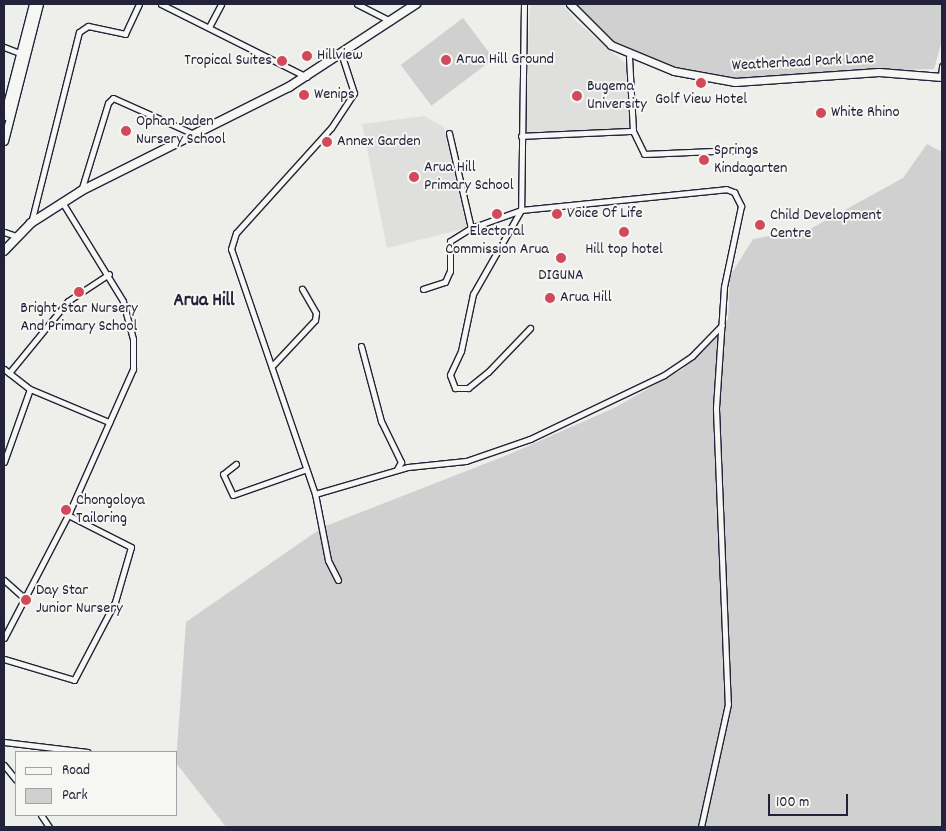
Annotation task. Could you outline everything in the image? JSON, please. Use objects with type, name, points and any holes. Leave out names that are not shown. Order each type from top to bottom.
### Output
[{"type":"main road","points":[[4,116],[33,4]]},
{"type":"main road","points":[[4,141],[6,124],[39,4]]},
{"type":"main road","points":[[4,251],[16,236],[31,223],[62,202],[307,77],[416,4]]},
{"type":"main road","name":"Weatherhead Park Lane","points":[[570,4],[595,34],[629,57],[674,72],[735,82],[879,72],[942,76]]},
{"type":"street","points":[[31,223],[79,32],[88,26],[125,34],[139,4]]},
{"type":"street","points":[[161,4],[307,77]]},
{"type":"street","points":[[209,28],[221,4]]},
{"type":"street","points":[[358,4],[391,21]]},
{"type":"street","points":[[524,4],[521,210],[473,294],[461,351],[450,375],[455,388],[468,388],[488,372],[530,328]]},
{"type":"street","points":[[4,47],[20,53]]},
{"type":"street","points":[[338,580],[328,560],[315,494],[304,470],[231,243],[331,128],[354,93],[342,55]]},
{"type":"street","points":[[629,57],[633,131],[638,148],[652,156],[737,150]]},
{"type":"street","points":[[942,66],[942,76]]},
{"type":"street","points":[[81,191],[108,103],[113,98],[194,134]]},
{"type":"street","points":[[521,136],[633,131]]},
{"type":"street","points":[[449,133],[472,228]]},
{"type":"street","points":[[423,289],[444,282],[450,271],[450,241],[472,228],[521,210],[726,189],[734,192],[740,213],[726,274],[716,457],[728,704],[701,827]]},
{"type":"street","points":[[4,638],[23,597],[68,515],[133,369],[134,350],[129,318],[109,274],[62,202]]},
{"type":"street","points":[[4,232],[16,236]]},
{"type":"street","points":[[9,373],[68,301],[109,274]]},
{"type":"street","points":[[272,366],[315,320],[316,313],[302,289]]},
{"type":"street","points":[[315,494],[397,469],[466,461],[554,428],[682,364],[722,325]]},
{"type":"street","points":[[362,346],[381,421],[401,462],[397,469]]},
{"type":"street","points":[[4,369],[30,389],[109,422]]},
{"type":"street","points":[[4,462],[30,389]]},
{"type":"street","points":[[236,464],[223,474],[233,495],[304,470]]},
{"type":"street","points":[[4,659],[74,680],[115,602],[128,569],[131,547],[68,515]]},
{"type":"street","points":[[4,580],[23,597]]},
{"type":"street","points":[[4,742],[80,751]]},
{"type":"street","points":[[4,765],[15,779]]},
{"type":"street","points":[[42,816],[49,827]]},
{"type":"shaded area","name":"Bugema University","points":[[530,4],[562,4],[577,22],[625,63],[631,130],[525,133]]},
{"type":"shaded area","name":"Arua Hill Primary School","points":[[424,116],[444,127],[467,228],[387,248],[362,124]]},
{"type":"green space","points":[[574,4],[942,4],[942,40],[934,69],[832,72],[750,81],[673,69],[635,56],[600,34]]},
{"type":"green space","name":"Arua Hill Ground","points":[[463,18],[494,59],[431,106],[401,65]]},
{"type":"green space","points":[[927,144],[942,152],[942,827],[226,827],[178,766],[177,751],[186,622],[323,527],[510,454],[614,408],[683,369],[728,319],[730,276],[753,239],[812,228],[903,178]]},
{"type":"place","name":"Hillview","points":[[307,56]]},
{"type":"place","name":"Arua Hill Ground","points":[[446,60]]},
{"type":"place","name":"Tropical Suites","points":[[282,61]]},
{"type":"place","name":"Golf View Hotel","points":[[701,83]]},
{"type":"place","name":"Wenips","points":[[304,95]]},
{"type":"place","name":"Bugema University","points":[[577,96]]},
{"type":"place","name":"White Rhino","points":[[821,113]]},
{"type":"place","name":"Ophan Jaden Nursery School","points":[[126,131]]},
{"type":"place","name":"Annex Garden","points":[[327,142]]},
{"type":"place","name":"Springs Kindagarten","points":[[704,160]]},
{"type":"place","name":"Arua Hill Primary School","points":[[414,177]]},
{"type":"place","name":"Electoral Commission Arua","points":[[497,214]]},
{"type":"place","name":"Voice Of Life","points":[[557,214]]},
{"type":"place","name":"Child Development Centre","points":[[760,225]]},
{"type":"place","name":"Hill top hotel","points":[[624,232]]},
{"type":"place","name":"DIGUNA","points":[[561,258]]},
{"type":"place","name":"Bright Star Nursery And Primary School","points":[[79,292]]},
{"type":"place","name":"Arua Hill","points":[[550,298]]},
{"type":"place","name":"Chongoloya Tailoring","points":[[66,510]]},
{"type":"place","name":"Day Star Junior Nursery","points":[[26,600]]},
{"type":"district","name":"Arua Hill","points":[[204,302]]}]
